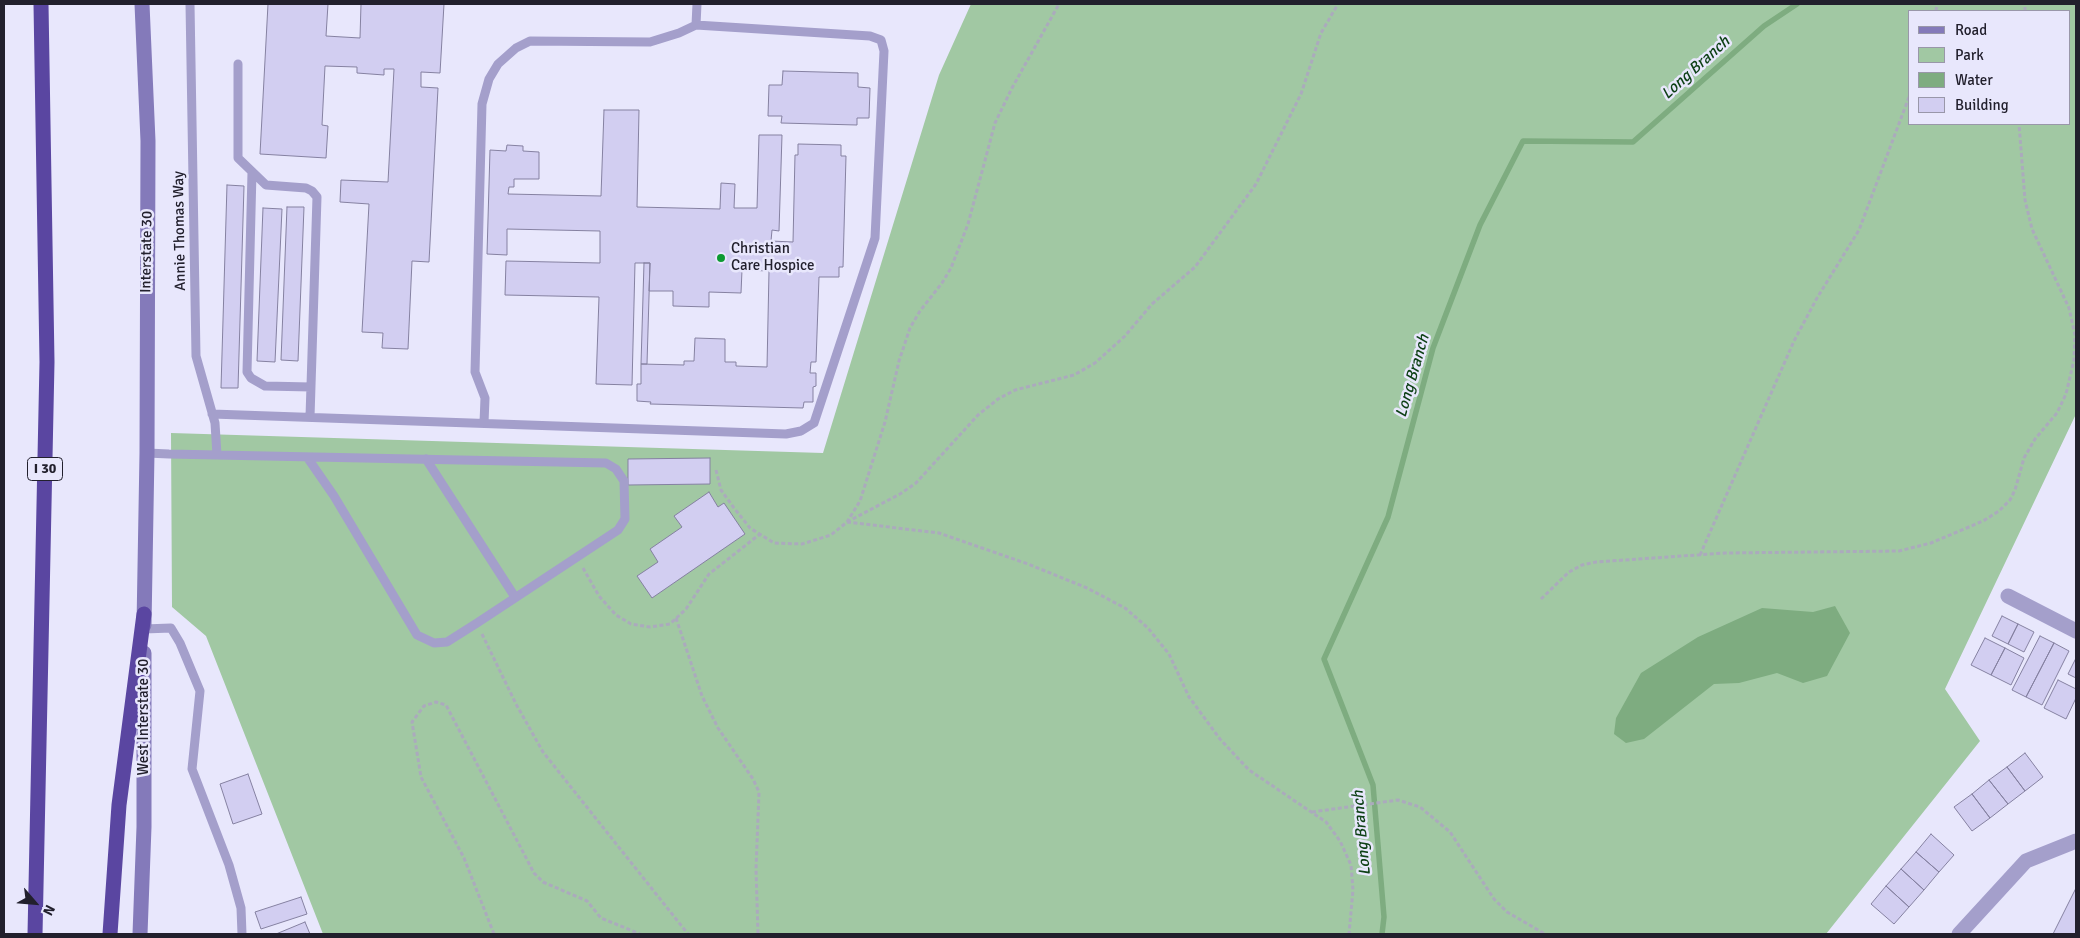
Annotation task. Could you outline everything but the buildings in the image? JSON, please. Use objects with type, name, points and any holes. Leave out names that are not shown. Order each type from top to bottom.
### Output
[{"type":"highway","name":"I 30","points":[[35,934],[47,362],[41,4]]},
{"type":"highway","points":[[110,934],[119,805],[144,621]]},
{"type":"main road","name":"Interstate 30","points":[[142,4],[148,141],[146,500]]},
{"type":"main road","name":"West Interstate 30","points":[[140,934],[144,827],[146,500]]},
{"type":"street","points":[[2008,596],[2076,631]]},
{"type":"street","points":[[1959,934],[2026,861],[2076,841]]},
{"type":"lane","name":"Annie Thomas Way","points":[[190,4],[196,356],[215,423],[217,455]]},
{"type":"lane","points":[[696,25],[697,4]]},
{"type":"lane","points":[[212,414],[786,434],[801,431],[814,422],[875,238],[884,51],[881,40],[870,36],[696,25],[650,42],[530,41],[516,48],[498,64],[489,79],[482,104],[475,372],[485,398],[484,423]]},
{"type":"lane","points":[[238,64],[238,158],[266,185],[306,188],[312,191],[316,198],[310,417]]},
{"type":"lane","points":[[252,172],[247,372],[251,378],[265,386],[311,387]]},
{"type":"lane","points":[[147,453],[606,463],[616,469],[624,481],[625,519],[618,530],[447,642],[434,643],[417,634],[334,496],[307,457]]},
{"type":"lane","points":[[426,459],[515,597]]},
{"type":"lane","points":[[144,621],[172,628],[200,691],[192,768],[228,865],[241,908],[242,934]]},
{"type":"path","points":[[848,522],[860,501],[886,422],[898,361],[910,328],[951,268],[968,224],[995,123],[1012,88],[1059,4]]},
{"type":"path","points":[[716,470],[721,490],[750,528],[774,543],[802,544],[831,535],[848,522],[900,494],[916,483],[978,415],[998,399],[1015,390],[1074,375],[1095,363],[1125,336],[1152,304],[1195,267],[1256,184],[1301,94],[1321,33],[1338,4]]},
{"type":"path","points":[[1700,555],[1794,342],[1816,298],[1859,230],[1881,166],[1908,99]]},
{"type":"path","points":[[1542,599],[1569,572],[1582,565],[1596,562],[1700,555],[1898,551],[1930,542],[1983,522],[1999,511],[2010,500],[2015,490],[2024,458],[2035,439],[2057,413],[2066,394],[2074,360],[2075,336],[2069,308],[2032,229],[2025,200],[2019,125]]},
{"type":"path","points":[[848,522],[939,533],[1028,564],[1087,588],[1125,608],[1148,628],[1169,654],[1189,697],[1220,739],[1249,770],[1326,822],[1340,841],[1351,865],[1353,890],[1349,934]]},
{"type":"path","points":[[577,557],[599,596],[616,615],[631,624],[650,627],[670,624],[686,609],[710,574],[760,534]]},
{"type":"path","points":[[676,618],[702,696],[718,728],[759,792],[756,869],[758,934]]},
{"type":"path","points":[[477,622],[516,704],[543,752],[688,934]]},
{"type":"path","points":[[494,934],[464,858],[421,777],[412,722],[424,706],[436,702],[446,705],[534,872],[543,882],[587,901],[601,918],[640,934]]},
{"type":"path","points":[[1311,812],[1398,800],[1420,807],[1450,832],[1494,899],[1507,912],[1545,934]]},
{"type":"green space","points":[[971,4],[2076,4],[2076,414],[1945,689],[1980,741],[1826,934],[323,934],[206,636],[172,607],[171,433],[823,453],[939,75]]},
{"type":"water","points":[[1835,606],[1850,633],[1827,676],[1803,683],[1777,673],[1739,683],[1714,684],[1644,739],[1626,743],[1614,734],[1616,718],[1641,673],[1698,637],[1762,608],[1813,612]]},
{"type":"waterway","name":"Long Branch","points":[[1382,934],[1384,917],[1373,785],[1324,659],[1388,517],[1433,348],[1480,225],[1523,141],[1633,142],[1764,26],[1797,4]]},
{"type":"place","name":"Christian Care Hospice","points":[[721,258]]}]
